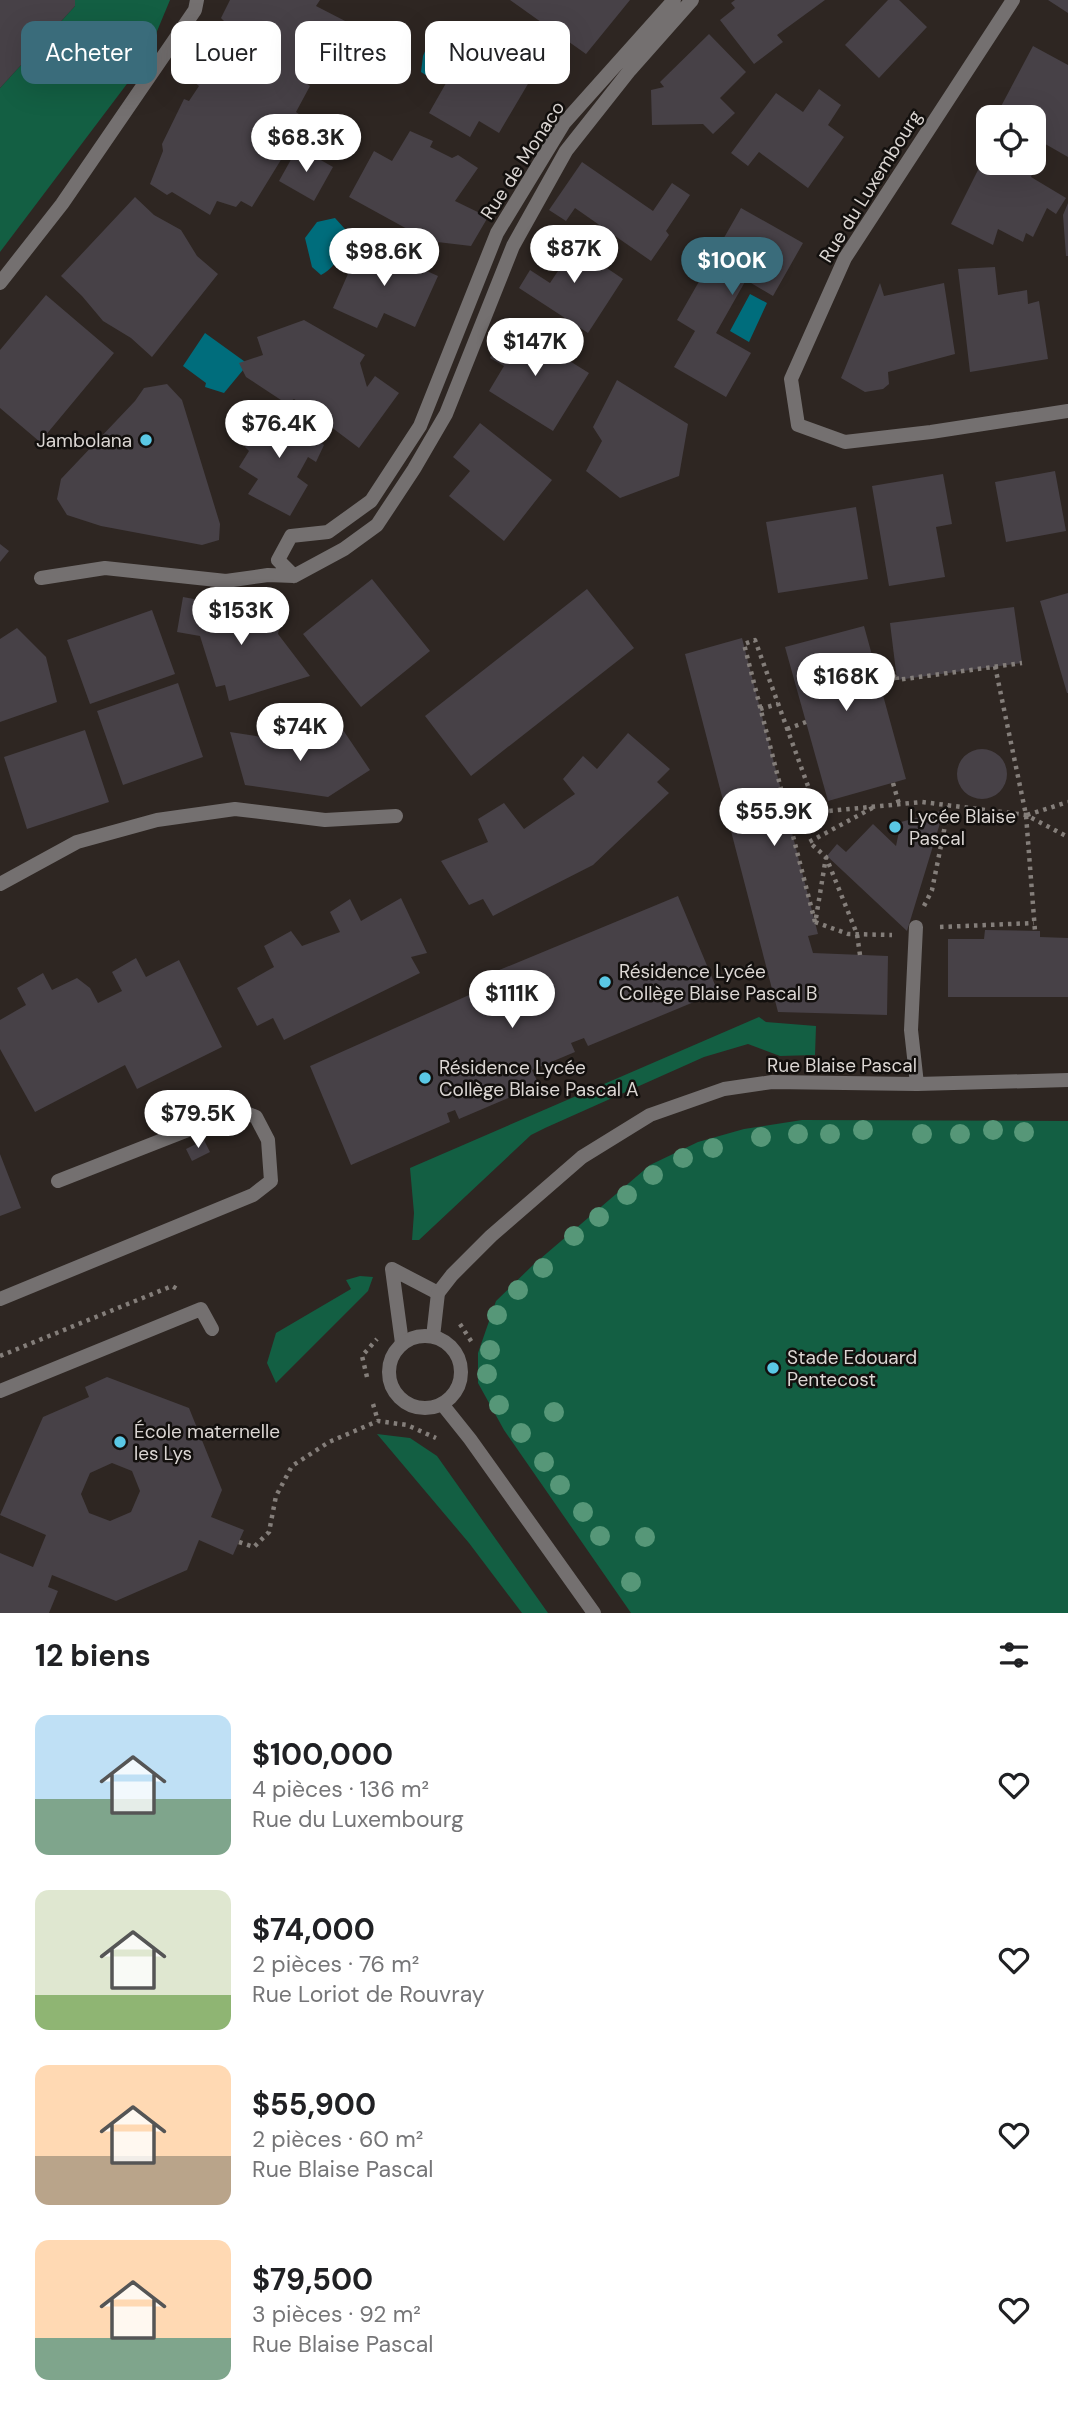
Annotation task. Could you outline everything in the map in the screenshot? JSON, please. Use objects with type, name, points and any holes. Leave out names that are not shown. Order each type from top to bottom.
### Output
[{"type":"street","points":[[0,283],[62,204],[195,10],[197,0]]},
{"type":"street","name":"Rue de Monaco","points":[[294,576],[278,560],[291,536],[328,532],[371,501],[420,426],[497,233],[564,123],[674,0]]},
{"type":"street","name":"Rue de Monaco","points":[[41,579],[105,568],[226,581],[268,575],[294,576],[344,550],[377,525],[446,414],[513,246],[566,150],[629,70],[692,0]]},
{"type":"street","name":"Rue du Luxembourg","points":[[1013,0],[845,258],[791,379],[798,425],[845,442],[1068,411]]},
{"type":"street","points":[[0,884],[78,842],[157,820],[236,809],[325,820],[397,816]]},
{"type":"street","points":[[916,928],[911,1030],[917,1084]]},
{"type":"street","name":"Rue Blaise Pascal","points":[[438,1293],[491,1236],[582,1157],[650,1115],[724,1089],[772,1082],[917,1084],[1068,1080]]},
{"type":"street","points":[[0,1299],[253,1195],[271,1181],[268,1140],[256,1117],[239,1110],[58,1181]]},
{"type":"street","points":[[402,1343],[392,1269],[438,1293],[433,1337]]},
{"type":"street","points":[[0,1391],[201,1309],[212,1329]]},
{"type":"street","points":[[422,1335],[444,1341],[453,1349],[459,1360],[461,1373],[452,1396],[442,1404],[420,1408],[398,1397],[391,1387],[389,1363],[402,1343],[422,1335]]},
{"type":"street","points":[[442,1404],[470,1438],[594,1613]]},
{"type":"path","points":[[817,811],[755,640],[744,644],[815,922],[826,857]]},
{"type":"path","points":[[881,689],[896,673],[897,680],[1022,663]]},
{"type":"path","points":[[995,666],[1026,815],[1035,931]]},
{"type":"path","points":[[760,709],[778,704]]},
{"type":"path","points":[[787,729],[806,722]]},
{"type":"path","points":[[893,783],[899,804]]},
{"type":"path","points":[[787,816],[922,802],[1026,815],[1068,837]]},
{"type":"path","points":[[1026,815],[1068,802]]},
{"type":"path","points":[[860,954],[857,934],[826,857],[809,842],[878,805]]},
{"type":"path","points":[[920,912],[932,890],[948,806]]},
{"type":"path","points":[[0,1356],[172,1286],[187,1295],[201,1309]]},
{"type":"path","points":[[454,1315],[473,1344]]},
{"type":"path","points":[[367,1377],[362,1356],[384,1331]]},
{"type":"path","points":[[373,1404],[378,1421]]},
{"type":"path","points":[[239,1542],[254,1547],[269,1532],[276,1496],[292,1466],[329,1442],[378,1421],[407,1424],[436,1438],[441,1446]]},
{"type":"green space","points":[[75,0],[170,0],[157,31],[157,21],[61,21],[75,6]]},
{"type":"green space","points":[[21,65],[21,84],[127,84],[0,252],[0,88]]},
{"type":"green space","points":[[759,1017],[766,1022],[816,1026],[815,1055],[780,1056],[748,1044],[704,1057],[545,1128],[531,1135],[419,1240],[412,1240],[414,1213],[410,1168]]},
{"type":"green space","name":"Stade Edouard Pentecost","points":[[802,1120],[1068,1121],[1068,1613],[631,1613],[504,1430],[478,1383],[478,1353],[496,1301],[533,1265],[650,1165],[698,1142],[744,1129]]},
{"type":"green space","points":[[360,1276],[373,1277],[368,1291],[276,1383],[267,1363],[276,1333],[351,1289],[346,1280]]},
{"type":"green space","points":[[377,1434],[410,1438],[437,1456],[548,1613],[522,1613],[469,1543]]},
{"type":"water","points":[[425,51],[425,74],[421,72]]},
{"type":"water","points":[[335,218],[345,229],[343,244],[336,262],[321,275],[312,267],[305,238],[317,222]]},
{"type":"water","points":[[750,294],[767,303],[749,342],[730,331]]},
{"type":"water","points":[[205,333],[248,364],[224,393],[205,387],[206,383],[183,366]]},
{"type":"building","points":[[0,0],[75,0],[75,6],[61,21],[21,21],[21,65],[0,88]]},
{"type":"building","points":[[230,0],[320,0],[316,6],[345,21],[295,21],[295,84],[310,86],[296,112],[306,119],[252,207],[241,201],[236,207],[217,201],[210,215],[172,192],[167,195],[150,184],[163,151],[162,144],[184,99],[189,101],[199,86],[196,84],[281,84],[281,21],[224,21],[221,18]]},
{"type":"building","points":[[510,0],[630,0],[586,54],[570,43],[570,21],[540,21]]},
{"type":"building","points":[[735,0],[825,0],[777,35],[783,42],[754,64],[720,20],[735,8],[731,3]]},
{"type":"building","points":[[888,0],[899,0],[927,27],[879,78],[845,45]]},
{"type":"building","points":[[1048,0],[1068,0],[1068,13]]},
{"type":"building","points":[[709,34],[746,72],[720,98],[735,113],[713,134],[703,124],[652,125],[651,90],[664,87],[660,82]]},
{"type":"building","points":[[1033,46],[1068,65],[1068,157],[1046,144],[1046,105],[1002,105]]},
{"type":"building","points":[[446,84],[528,84],[499,133],[479,121],[470,137],[429,113]]},
{"type":"building","points":[[819,89],[841,105],[828,125],[844,137],[808,188],[759,152],[748,166],[731,153],[776,93],[803,112]]},
{"type":"building","points":[[410,131],[433,141],[430,147],[452,158],[458,155],[478,168],[455,201],[488,217],[471,246],[429,241],[349,197],[374,151],[392,161]]},
{"type":"building","points":[[298,147],[333,167],[314,201],[279,181]]},
{"type":"building","points":[[582,162],[653,211],[672,183],[690,195],[666,231],[669,235],[651,261],[575,208],[566,221],[549,210]]},
{"type":"building","points":[[976,174],[1032,175],[1031,177],[1066,198],[1056,214],[1047,208],[1033,237],[1026,233],[1023,242],[998,229],[993,245],[951,224]]},
{"type":"building","points":[[135,197],[154,215],[181,230],[197,256],[218,274],[152,357],[131,338],[103,321],[61,276]]},
{"type":"building","points":[[1068,203],[1068,256],[1066,256],[1063,215]]},
{"type":"building","points":[[741,208],[803,243],[773,296],[746,280],[716,333],[751,353],[726,397],[674,367],[695,331],[677,320]]},
{"type":"building","points":[[549,229],[623,279],[588,333],[519,288],[530,270],[550,283],[566,259],[540,242]]},
{"type":"building","points":[[362,242],[438,276],[415,327],[384,313],[377,328],[333,308]]},
{"type":"building","points":[[995,267],[998,295],[1027,290],[1028,304],[1039,301],[1048,359],[970,372],[958,269]]},
{"type":"building","points":[[880,283],[884,296],[944,283],[955,354],[888,372],[889,384],[883,389],[865,392],[841,378]]},
{"type":"building","points":[[46,295],[114,353],[40,442],[0,408],[0,350]]},
{"type":"building","points":[[304,320],[365,355],[360,363],[367,387],[375,376],[399,393],[359,448],[294,399],[287,404],[246,377],[239,363],[263,355],[257,337]]},
{"type":"building","points":[[510,324],[589,373],[553,431],[489,391],[504,366],[490,358]]},
{"type":"building","points":[[617,380],[688,424],[679,476],[620,498],[586,471],[602,441],[593,427]]},
{"type":"building","name":"Jambolana","points":[[167,384],[182,400],[220,524],[219,540],[202,545],[101,526],[67,515],[57,499],[61,479],[135,401],[144,388]]},
{"type":"building","points":[[272,403],[324,445],[316,462],[308,457],[297,477],[308,485],[290,516],[248,494],[258,479],[239,467],[249,451],[245,447]]},
{"type":"building","points":[[480,423],[552,480],[504,541],[449,496],[470,471],[453,457]]},
{"type":"building","points":[[1055,471],[1066,531],[1006,542],[995,482]]},
{"type":"building","points":[[943,474],[952,524],[936,527],[945,577],[889,586],[872,486]]},
{"type":"building","points":[[856,507],[868,579],[778,593],[766,522]]},
{"type":"building","points":[[0,544],[9,551],[0,562]]},
{"type":"building","points":[[372,579],[430,651],[361,707],[303,634]]},
{"type":"building","points":[[587,589],[634,648],[471,776],[425,716]]},
{"type":"building","points":[[1068,593],[1068,693],[1067,693],[1040,601]]},
{"type":"building","points":[[183,597],[282,615],[278,634],[310,676],[229,701],[225,685],[216,687],[200,636],[177,632]]},
{"type":"building","points":[[1014,607],[1022,663],[897,680],[890,623]]},
{"type":"building","points":[[152,610],[175,674],[90,704],[67,640]]},
{"type":"building","points":[[864,626],[906,779],[828,801],[785,647]]},
{"type":"building","points":[[17,628],[46,657],[57,702],[0,722],[0,639]]},
{"type":"building","points":[[742,638],[818,934],[808,936],[813,953],[888,956],[887,1015],[778,1012],[685,654]]},
{"type":"building","points":[[178,683],[203,757],[123,785],[97,711]]},
{"type":"building","points":[[339,724],[370,770],[328,797],[245,785],[230,732],[316,742]]},
{"type":"building","points":[[85,730],[109,802],[27,829],[4,757]]},
{"type":"building","points":[[628,733],[670,769],[657,782],[669,793],[593,865],[493,916],[483,899],[469,905],[441,861],[488,842],[478,819],[504,803],[524,829],[575,794],[563,779],[583,756],[597,769]]},
{"type":"building","points":[[972,750],[992,750],[1006,764],[1006,784],[992,798],[972,798],[958,784],[958,764]]},
{"type":"building","points":[[944,810],[907,931],[827,856],[837,844],[846,852],[873,824],[896,846],[901,822]]},
{"type":"building","points":[[678,896],[718,992],[588,1046],[584,1038],[571,1043],[575,1052],[532,1070],[539,1085],[459,1119],[455,1110],[447,1113],[450,1122],[351,1165],[310,1066],[496,983],[492,973]]},
{"type":"building","points":[[401,898],[427,953],[411,957],[420,973],[284,1040],[273,1018],[257,1026],[237,988],[274,967],[264,946],[291,931],[302,946],[340,932],[330,912],[350,899],[361,921]]},
{"type":"building","points":[[985,930],[1040,931],[1040,937],[1068,938],[1068,997],[948,997],[948,939],[984,939]]},
{"type":"building","points":[[136,958],[146,977],[179,960],[222,1047],[137,1089],[125,1065],[35,1112],[0,1049],[0,1020],[26,1005],[17,988],[43,973],[52,990],[77,978],[90,988],[98,1003],[122,991],[112,972]]},
{"type":"building","points":[[204,1140],[210,1152],[192,1161],[186,1149]]},
{"type":"building","points":[[0,1154],[21,1208],[0,1216]]},
{"type":"building","points":[[107,1377],[189,1408],[222,1490],[211,1517],[244,1530],[233,1555],[199,1540],[187,1570],[116,1601],[52,1575],[48,1587],[58,1591],[49,1613],[0,1613],[0,1553],[33,1567],[46,1535],[0,1515],[43,1417],[89,1397],[85,1387]],"holes":[[[112,1463],[132,1471],[140,1491],[131,1512],[110,1521],[89,1513],[81,1494],[90,1473]]]},
{"type":"place","name":"Jambolana","points":[[146,440]]},
{"type":"place","name":"Lycée Blaise Pascal","points":[[895,827]]},
{"type":"place","name":"Résidence Lycée Collège Blaise Pascal B","points":[[605,982]]},
{"type":"place","name":"Résidence Lycée Collège Blaise Pascal A","points":[[425,1078]]},
{"type":"place","name":"Stade Edouard Pentecost","points":[[773,1368]]},
{"type":"place","name":"École maternelle les Lys","points":[[120,1442]]}]
